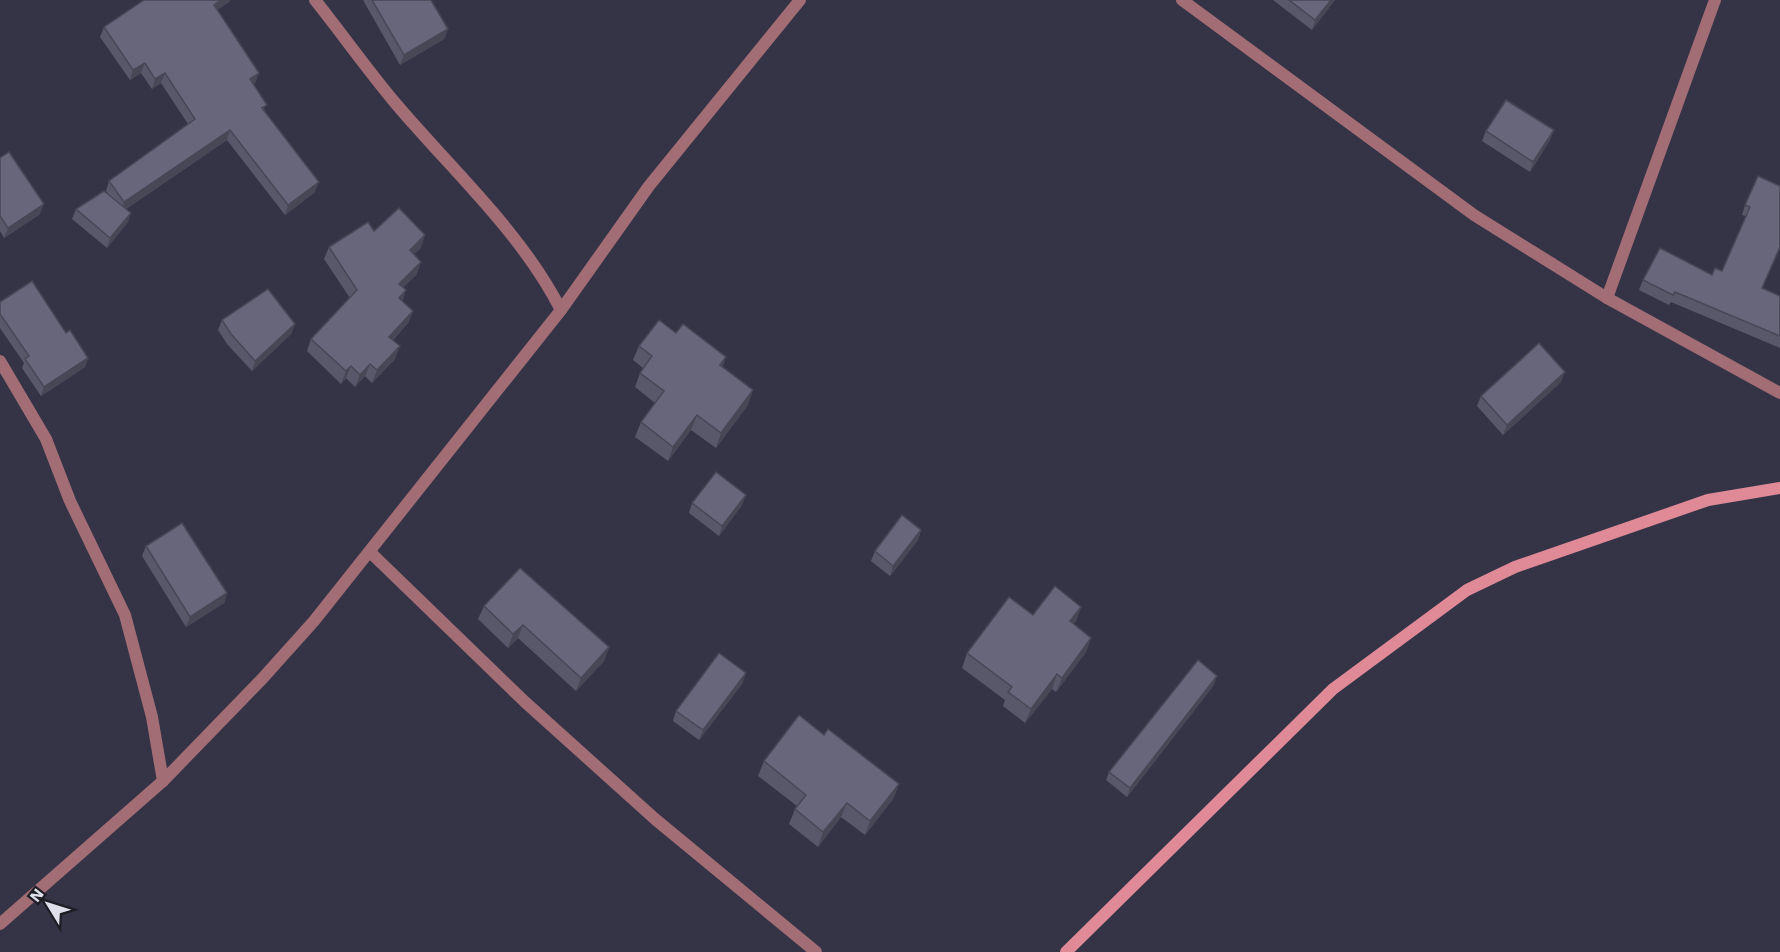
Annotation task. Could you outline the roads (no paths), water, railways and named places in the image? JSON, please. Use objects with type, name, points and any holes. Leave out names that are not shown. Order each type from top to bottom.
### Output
[{"type":"street","points":[[315,0],[396,104],[528,256],[550,288],[561,310]]},
{"type":"street","points":[[0,924],[163,781],[262,679],[314,621],[561,310],[649,186],[800,0]]},
{"type":"street","points":[[1182,0],[1474,215],[1607,298],[1780,393]]},
{"type":"street","points":[[1607,298],[1715,0]]},
{"type":"street","points":[[0,362],[46,439],[70,501],[125,615],[152,717],[163,781]]},
{"type":"street","points":[[1066,952],[1333,689],[1467,590],[1515,567],[1708,500],[1780,488]]},
{"type":"street","points":[[370,552],[525,702],[655,819],[816,952]]}]
